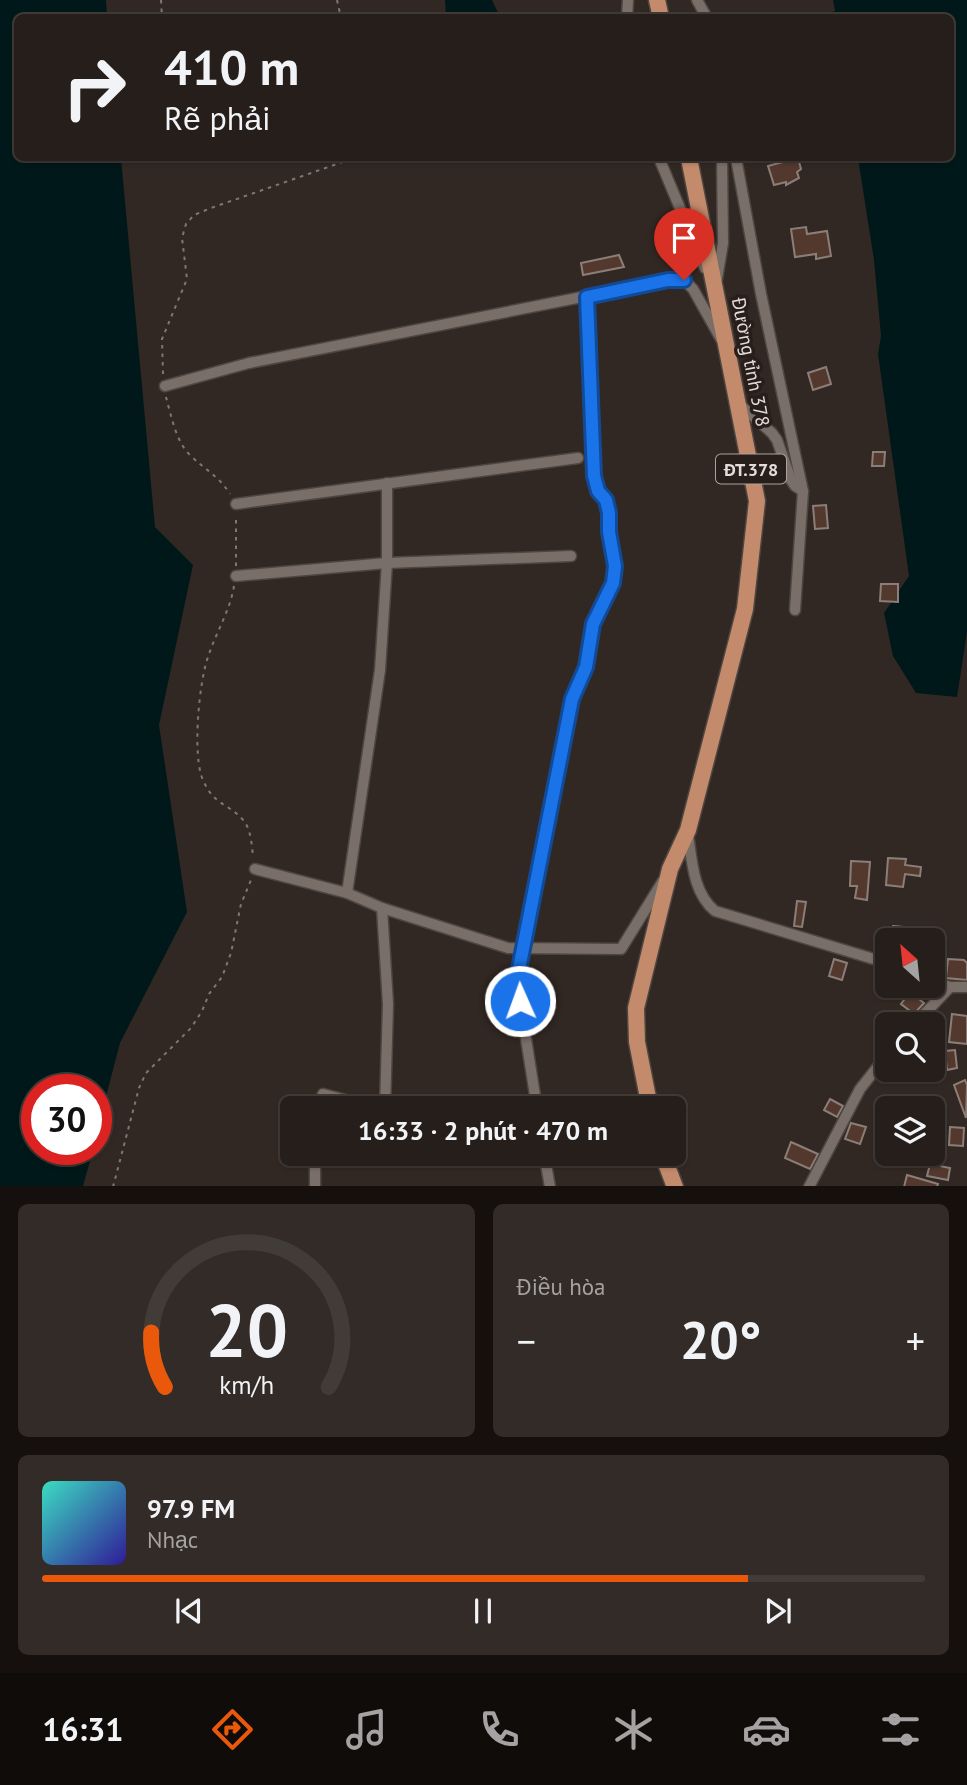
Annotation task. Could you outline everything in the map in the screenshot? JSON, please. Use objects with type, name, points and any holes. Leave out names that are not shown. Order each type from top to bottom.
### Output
[{"type":"main road","name":"Đường tỉnh 378","points":[[688,830],[745,609],[757,501],[690,161]]},
{"type":"main road","name":"ĐT.378","points":[[648,1096],[637,1042],[636,1008],[670,869],[688,830]]},
{"type":"main road","points":[[667,1166],[675,1186]]},
{"type":"street","points":[[660,161],[715,291]]},
{"type":"street","points":[[715,291],[723,243],[722,161]]},
{"type":"street","points":[[737,161],[761,294],[803,491],[795,610]]},
{"type":"street","points":[[164,386],[249,363],[668,280],[684,280],[693,289],[726,348]]},
{"type":"street","points":[[535,1096],[520,1001],[519,969],[572,699],[586,667],[593,624],[613,583],[615,566],[606,500],[598,491],[594,476],[587,297]]},
{"type":"street","points":[[737,402],[778,440],[791,480],[803,491]]},
{"type":"street","points":[[236,504],[578,458]]},
{"type":"street","points":[[347,893],[380,670],[387,563],[387,483]]},
{"type":"street","points":[[236,576],[387,563],[571,555]]},
{"type":"street","points":[[688,830],[693,869],[704,902],[715,911],[875,959]]},
{"type":"street","points":[[255,869],[347,893],[382,908],[508,948],[621,949],[670,869]]},
{"type":"street","points":[[382,908],[388,1004],[385,1096]]},
{"type":"street","points":[[945,985],[967,987]]},
{"type":"street","points":[[926,1012],[950,986]]},
{"type":"street","points":[[809,1186],[860,1089],[875,1070]]},
{"type":"street","points":[[315,1166],[315,1186]]},
{"type":"street","points":[[546,1166],[550,1186]]},
{"type":"path","points":[[113,1186],[139,1088],[146,1073],[191,1028],[209,994],[222,977],[232,953],[241,904],[255,869],[246,823],[233,811],[214,800],[197,764],[200,699],[207,658],[232,599],[236,576],[236,504],[221,480],[188,453],[176,429],[164,386],[162,339],[187,279],[182,238],[186,224],[194,215],[345,161]]},
{"type":"water","points":[[0,0],[106,0],[107,14],[14,14],[14,161],[121,161],[155,527],[193,565],[159,725],[187,912],[120,1043],[112,1074],[21,1074],[21,1165],[89,1165],[83,1186],[0,1186]]},
{"type":"water","points":[[445,0],[492,0],[499,14],[446,14]]},
{"type":"water","points":[[833,0],[967,0],[967,632],[957,697],[916,693],[893,656],[884,613],[909,576],[878,354],[881,336],[874,260],[858,161],[954,161],[954,14],[826,14],[835,11]]},
{"type":"building","points":[[799,161],[799,178],[786,185],[786,182],[774,185],[768,166]]},
{"type":"building","points":[[806,227],[807,234],[827,231],[831,256],[816,259],[816,254],[795,257],[791,229]]},
{"type":"building","points":[[619,255],[624,267],[583,275],[581,263]]},
{"type":"building","points":[[826,367],[831,384],[813,390],[808,373]]},
{"type":"building","points":[[873,452],[885,452],[884,466],[872,466]]},
{"type":"building","points":[[826,505],[828,528],[815,529],[813,506]]},
{"type":"building","points":[[881,584],[898,584],[898,602],[880,601]]},
{"type":"building","points":[[888,858],[906,859],[905,865],[921,867],[920,876],[905,874],[903,887],[886,885]]},
{"type":"building","points":[[851,861],[870,862],[867,900],[855,898],[857,886],[850,886]]},
{"type":"building","points":[[797,901],[806,902],[802,927],[794,926]]},
{"type":"building","points":[[834,959],[847,963],[842,980],[829,976]]},
{"type":"building","points":[[948,959],[964,960],[967,963],[967,980],[946,978]]},
{"type":"building","points":[[906,998],[918,998],[924,1003],[916,1012],[901,1004]]},
{"type":"building","points":[[952,1014],[967,1016],[967,1044],[949,1042]]},
{"type":"building","points":[[955,1050],[957,1068],[947,1070],[945,1051]]},
{"type":"building","points":[[965,1080],[967,1085],[966,1118],[954,1085]]},
{"type":"building","points":[[830,1099],[843,1106],[837,1117],[824,1110]]},
{"type":"building","points":[[851,1123],[866,1127],[860,1144],[845,1139]]},
{"type":"building","points":[[950,1127],[964,1128],[963,1146],[949,1145]]},
{"type":"building","points":[[791,1142],[818,1154],[810,1169],[785,1158]]},
{"type":"building","points":[[930,1166],[950,1168],[948,1180],[927,1176]]},
{"type":"building","points":[[907,1175],[938,1184],[937,1186],[904,1186]]},
{"type":"route","points":[[520,1001],[519,969],[572,699],[586,667],[593,624],[613,583],[615,566],[606,500],[598,491],[594,476],[587,297],[668,280],[684,280]]}]
